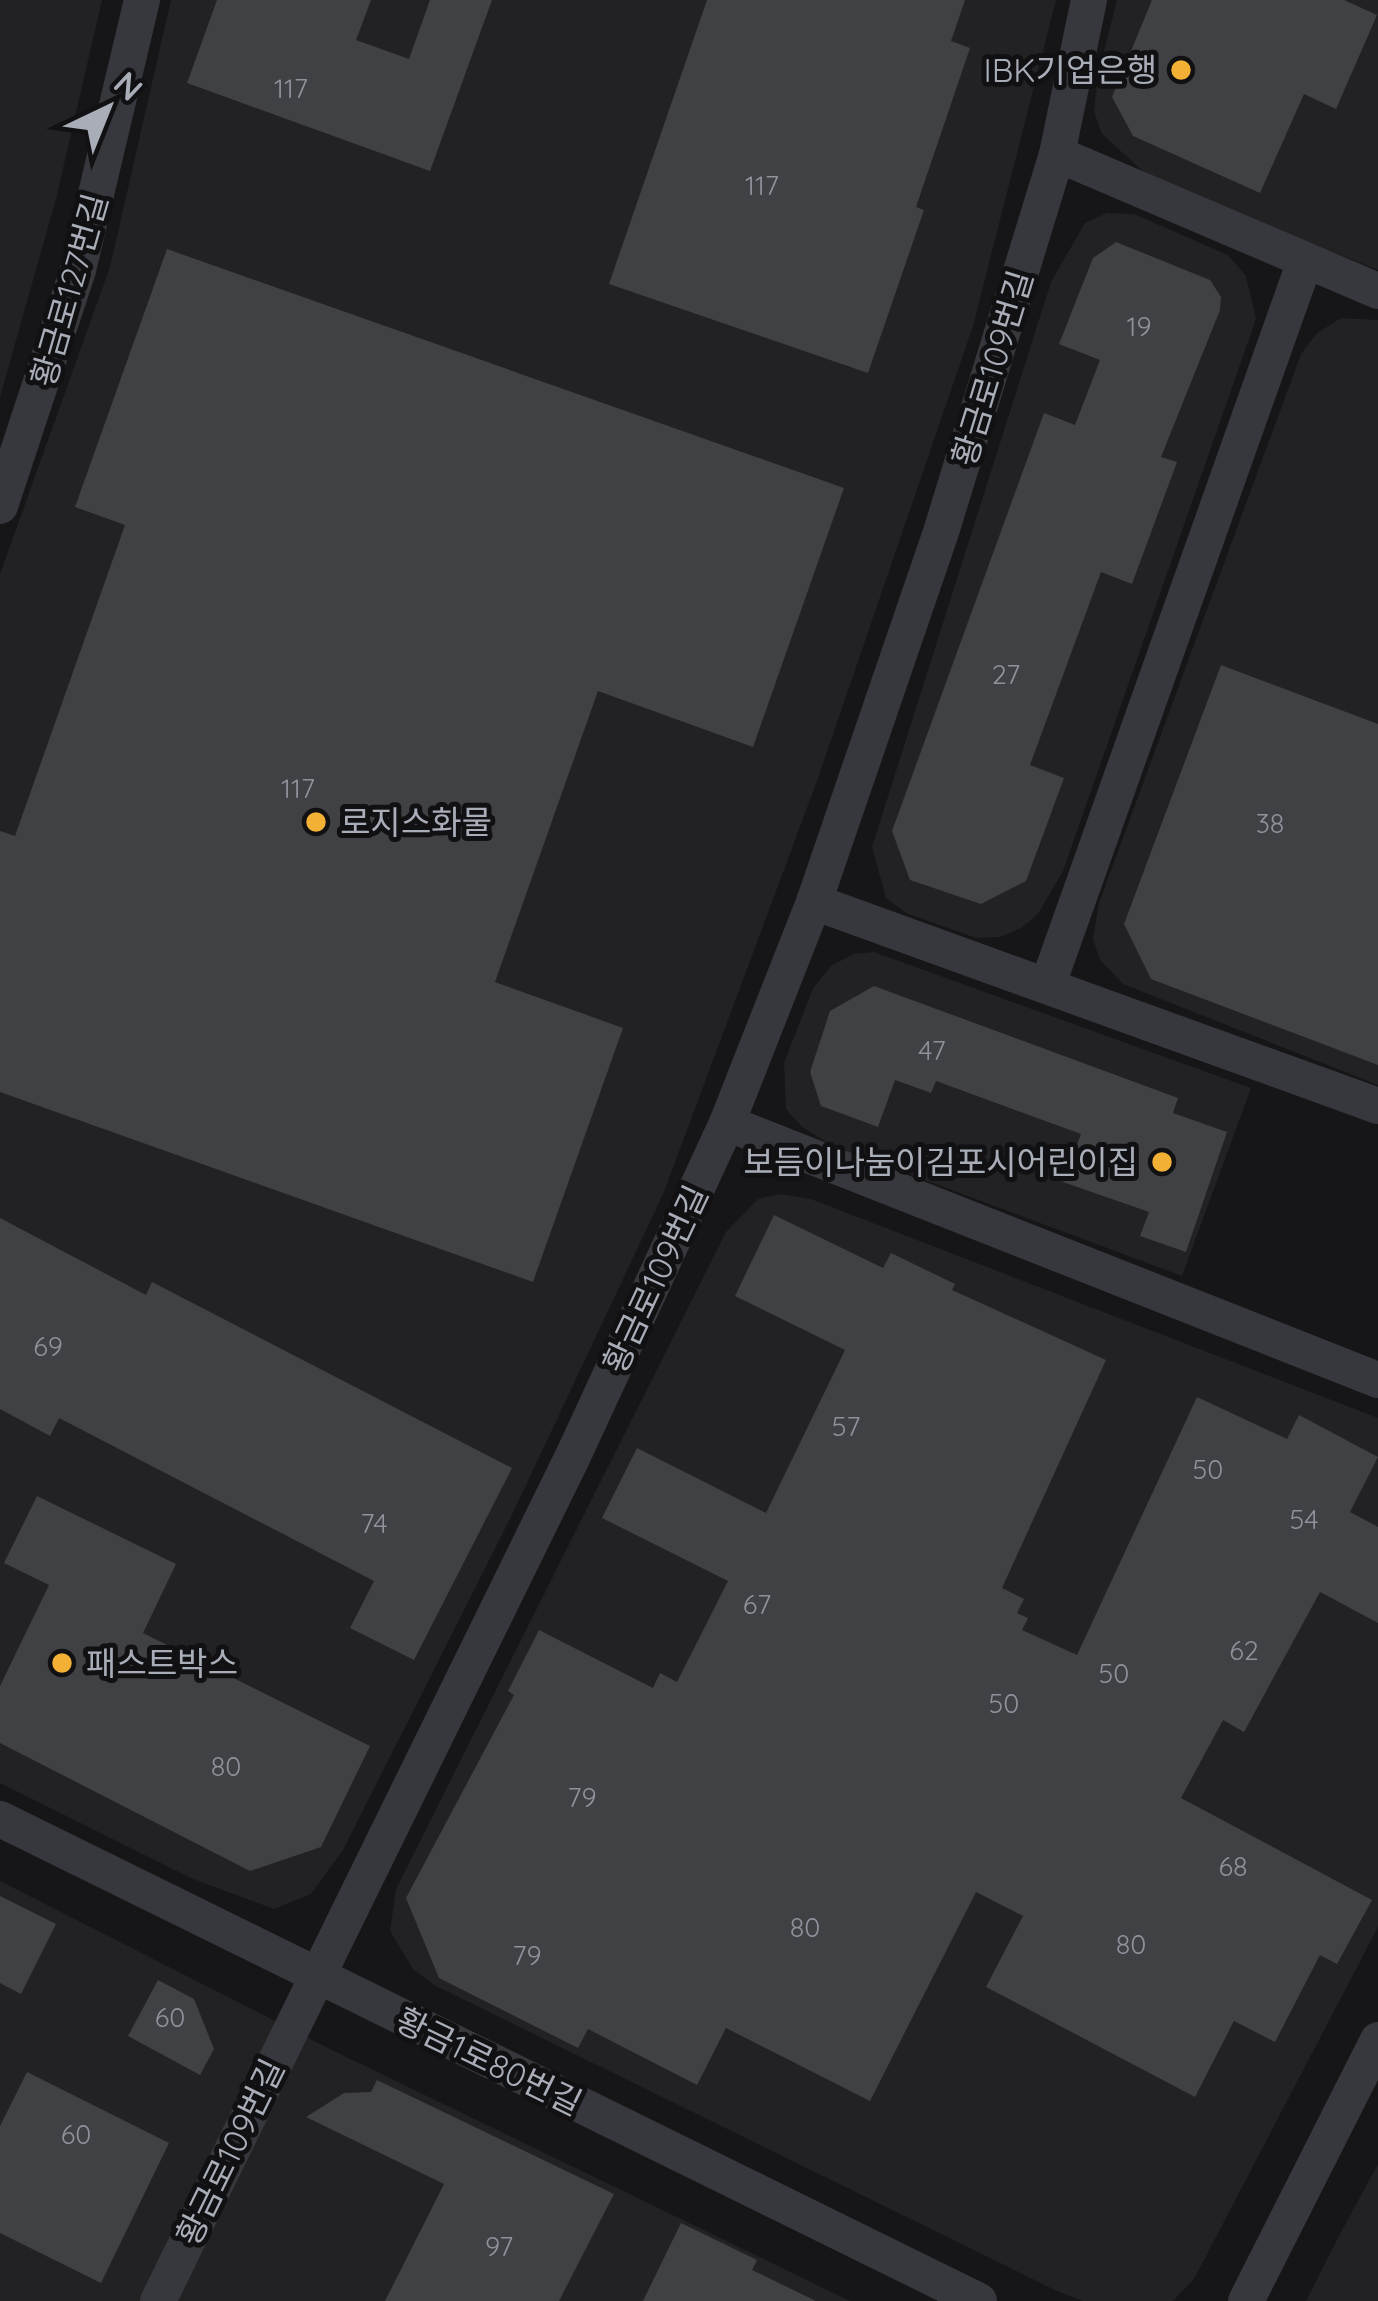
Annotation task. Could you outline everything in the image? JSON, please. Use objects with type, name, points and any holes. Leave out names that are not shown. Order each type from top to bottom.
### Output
[{"type":"street","name":"황금로127번길","points":[[0,506],[78,270],[142,0]]},
{"type":"street","name":"황금로109번길","points":[[158,2301],[572,1456],[727,1124],[814,902],[906,640],[1057,154],[1089,0]]},
{"type":"street","points":[[1057,154],[1378,291]]},
{"type":"street","points":[[1048,984],[1306,261]]},
{"type":"street","points":[[814,902],[1378,1106]]},
{"type":"street","points":[[727,1124],[1378,1380]]},
{"type":"street","name":"황금1로80번길","points":[[0,1819],[979,2301]]},
{"type":"street","points":[[1246,2301],[1378,2040]]},
{"type":"shaded area","points":[[0,0],[102,0],[56,199],[0,397]]},
{"type":"shaded area","points":[[171,0],[1056,0],[973,326],[817,781],[664,1192],[510,1519],[343,1850],[311,1894],[274,1909],[193,1879],[0,1783],[0,574],[110,267]]},
{"type":"shaded area","points":[[1117,0],[1378,0],[1378,270],[1149,177],[1102,134],[1094,112],[1098,75]]},
{"type":"shaded area","points":[[1107,213],[1134,214],[1228,255],[1246,276],[1256,319],[1063,871],[1038,914],[1021,928],[1000,937],[976,938],[906,913],[886,898],[872,847],[1051,282],[1085,223]]},
{"type":"shaded area","points":[[1341,318],[1378,320],[1378,1085],[1123,984],[1100,960],[1093,939],[1099,903],[1301,354],[1317,333]]},
{"type":"shaded area","points":[[874,952],[1251,1088],[1182,1276],[831,1145],[801,1126],[786,1109],[784,1063],[813,988],[831,966],[853,954]]},
{"type":"shaded area","points":[[780,1194],[811,1199],[1378,1418],[1378,1927],[1194,2279],[1173,2301],[1083,2301],[1057,2291],[434,1985],[413,1969],[390,1931],[396,1889],[726,1232],[758,1199]]},
{"type":"shaded area","points":[[0,1881],[332,2050],[850,2301],[0,2301]]},
{"type":"shaded area","points":[[1378,2164],[1378,2301],[1306,2301],[1340,2234]]},
{"type":"building","points":[[217,0],[371,0],[356,40],[409,59],[430,0],[492,0],[430,171],[187,83]]},
{"type":"building","points":[[707,0],[965,0],[951,41],[970,48],[916,207],[924,210],[868,373],[609,284]]},
{"type":"building","points":[[1152,0],[1344,0],[1377,15],[1336,109],[1304,94],[1260,193],[1133,136],[1112,97]]},
{"type":"building","points":[[1116,242],[1210,280],[1221,297],[1220,310],[1161,457],[1177,462],[1132,584],[1101,572],[1030,765],[1064,778],[1026,881],[981,904],[910,880],[892,831],[1044,413],[1075,425],[1100,360],[1059,344],[1093,258]]},
{"type":"building","points":[[167,249],[844,488],[753,747],[598,691],[495,982],[623,1028],[533,1282],[0,1092],[0,831],[15,836],[125,525],[75,507]]},
{"type":"building","points":[[1221,665],[1378,724],[1378,1065],[1151,979],[1124,924]]},
{"type":"building","points":[[874,986],[1178,1098],[1173,1113],[1227,1132],[1186,1252],[1140,1236],[1149,1212],[1063,1182],[1081,1134],[936,1081],[931,1093],[895,1080],[878,1127],[821,1106],[810,1072],[830,1011]]},
{"type":"building","points":[[774,1215],[883,1268],[891,1253],[955,1284],[952,1290],[1106,1360],[1002,1588],[1024,1599],[1017,1613],[1028,1618],[1022,1630],[1077,1655],[1197,1397],[1287,1439],[1299,1415],[1378,1457],[1350,1512],[1378,1527],[1378,1623],[1320,1592],[1244,1732],[1223,1720],[1181,1798],[1372,1900],[1337,1964],[1320,1955],[1275,2042],[1234,2021],[1195,2097],[986,1987],[1023,1916],[976,1892],[870,2101],[726,2028],[697,2085],[588,2029],[578,2048],[439,1978],[406,1898],[514,1695],[508,1691],[539,1630],[653,1688],[660,1673],[677,1682],[728,1581],[602,1518],[637,1448],[766,1513],[845,1350],[735,1296]]},
{"type":"building","points":[[0,1218],[146,1295],[152,1282],[512,1468],[414,1660],[350,1628],[374,1581],[59,1418],[50,1436],[0,1409]]},
{"type":"building","points":[[37,1496],[176,1564],[143,1633],[370,1746],[321,1847],[250,1871],[0,1743],[0,1686],[49,1585],[4,1563]]},
{"type":"building","points":[[0,1896],[56,1924],[21,1994],[0,1983]]},
{"type":"building","points":[[158,1980],[194,1999],[214,2049],[200,2075],[128,2036]]},
{"type":"building","points":[[27,2072],[169,2143],[101,2283],[0,2233],[0,2126]]},
{"type":"building","points":[[377,2080],[614,2194],[559,2301],[385,2301],[444,2184],[306,2117],[344,2093],[371,2092]]},
{"type":"building","points":[[681,2223],[757,2260],[752,2270],[816,2301],[643,2301]]},
{"type":"place","name":"IBK기업은행","points":[[1181,70]]},
{"type":"place","name":"로지스화물","points":[[316,822]]},
{"type":"place","name":"보듬이나눔이김포시어린이집","points":[[1162,1162]]},
{"type":"place","name":"패스트박스","points":[[62,1663]]}]
